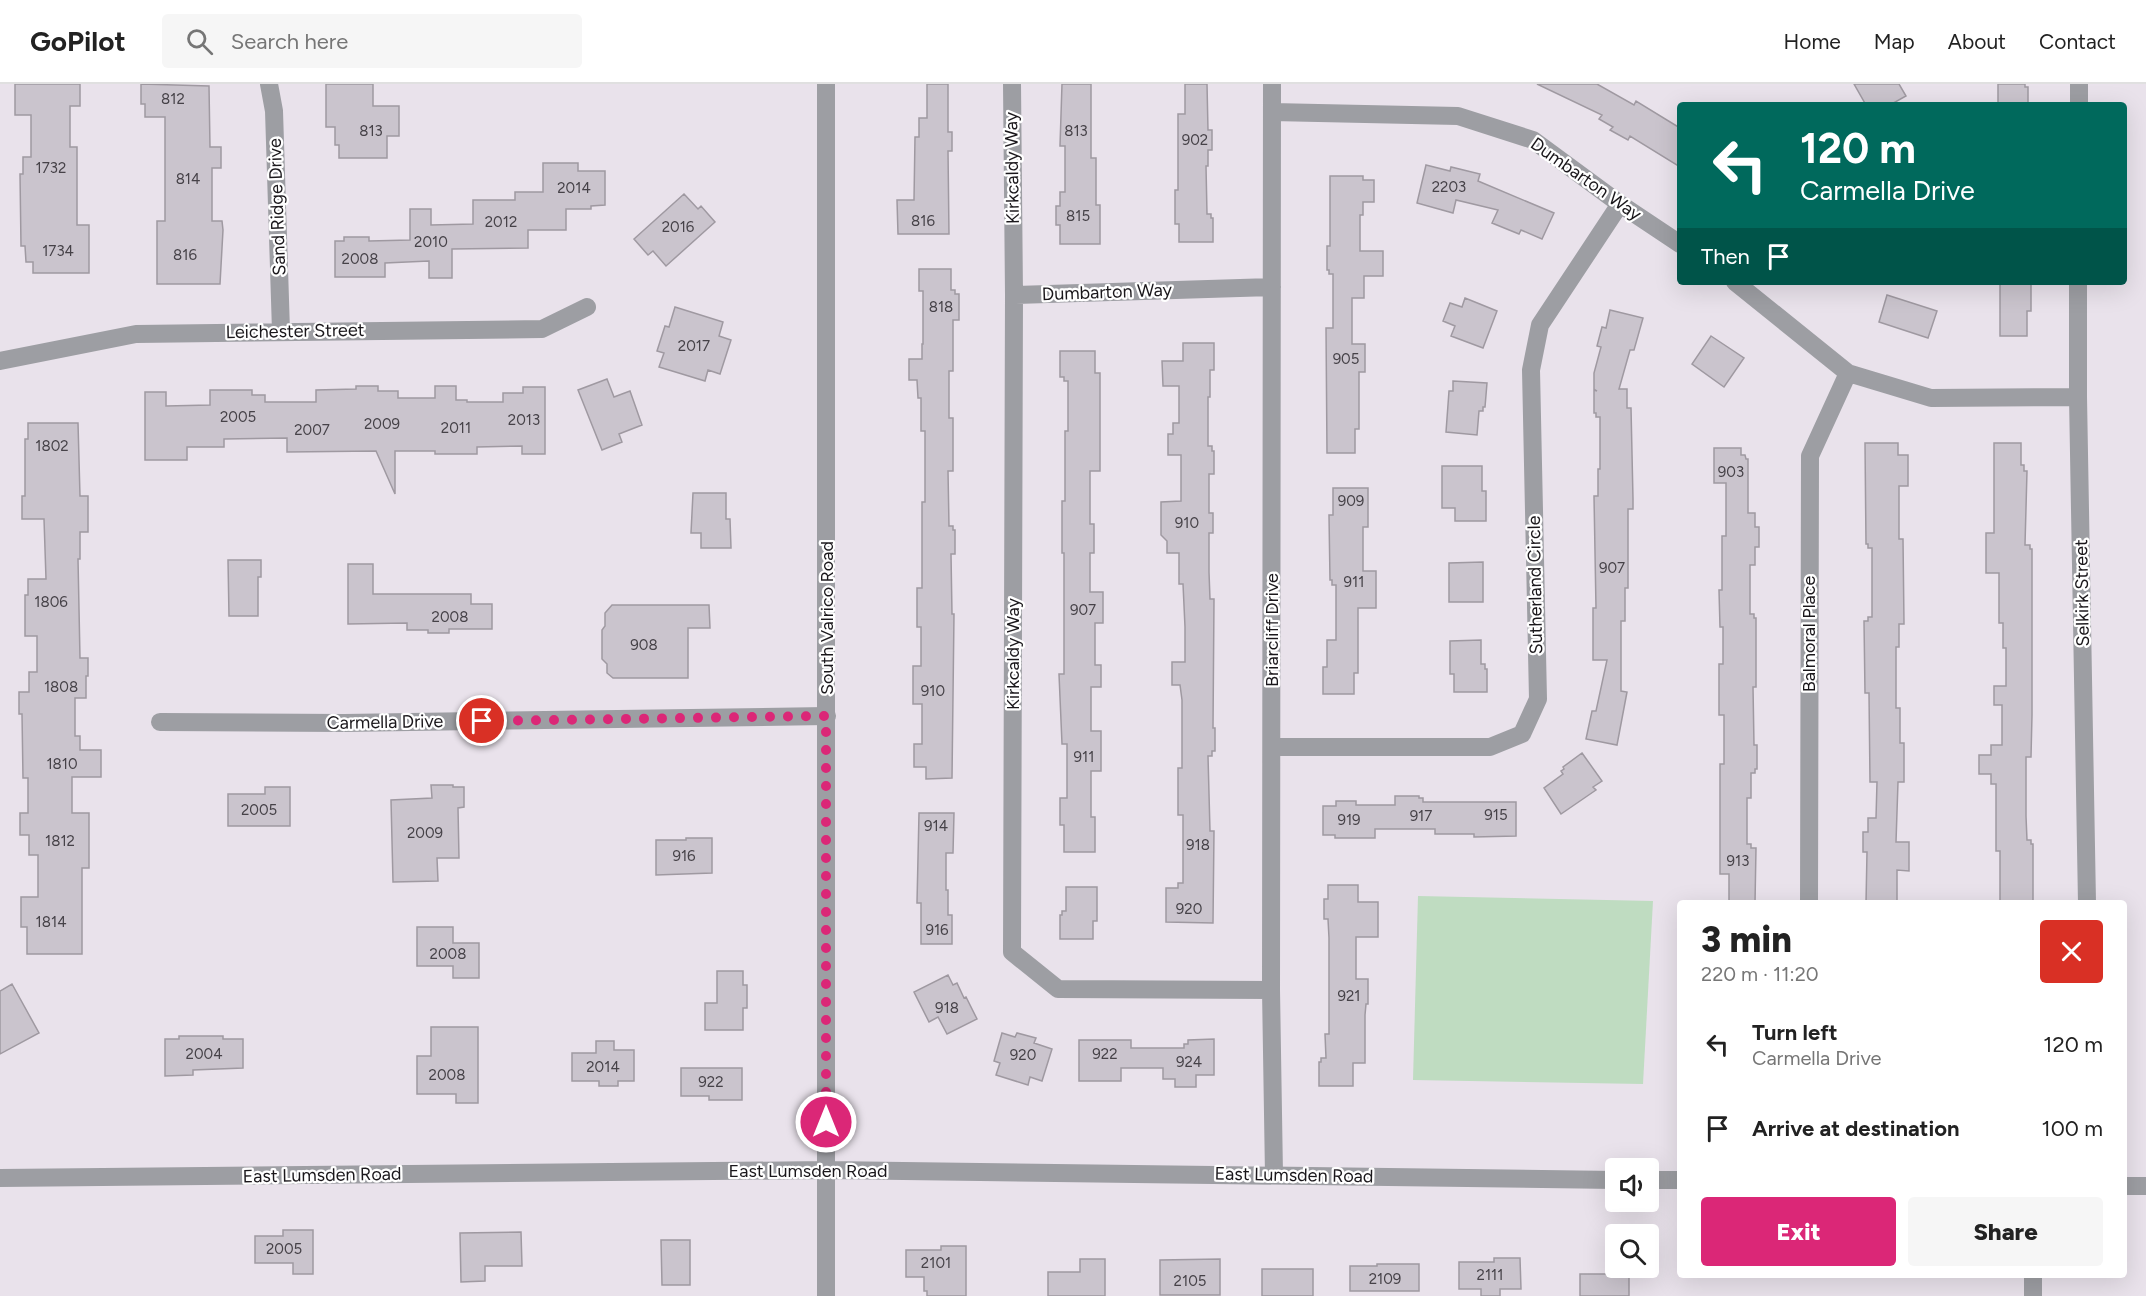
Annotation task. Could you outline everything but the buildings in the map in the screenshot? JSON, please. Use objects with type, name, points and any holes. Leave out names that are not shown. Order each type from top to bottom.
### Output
[{"type":"street","name":"Sand Ridge Drive","points":[[269,84],[274,111],[281,331]]},
{"type":"street","name":"South Valrico Road","points":[[826,84],[826,1296]]},
{"type":"street","name":"Kirkcaldy Way","points":[[1012,84],[1014,295],[1012,952],[1058,989],[1271,990]]},
{"type":"street","name":"Briarcliff Drive","points":[[1272,84],[1271,990],[1274,1175]]},
{"type":"street","points":[[2079,84],[2079,102]]},
{"type":"street","name":"Dumbarton Way","points":[[1272,112],[1458,116],[1533,140],[1620,204],[1677,242]]},
{"type":"street","name":"Sutherland Circle","points":[[1272,747],[1490,747],[1522,734],[1538,699],[1531,370],[1540,325],[1620,204]]},
{"type":"street","points":[[1740,285],[1848,373],[1931,398],[2078,397]]},
{"type":"street","name":"Selkirk Street","points":[[2078,285],[2087,900]]},
{"type":"street","name":"Dumbarton Way","points":[[1014,295],[1272,287]]},
{"type":"street","name":"Leichester Street","points":[[0,361],[136,334],[542,329],[587,307]]},
{"type":"street","name":"Balmoral Place","points":[[1809,900],[1810,456],[1848,373]]},
{"type":"street","name":"Carmella Drive","points":[[160,722],[344,723],[826,716]]},
{"type":"street","name":"East Lumsden Road","points":[[0,1178],[826,1170],[1605,1180]]},
{"type":"street","points":[[1659,1180],[1677,1180]]},
{"type":"street","points":[[2127,1186],[2146,1186]]},
{"type":"green space","points":[[1418,896],[1653,901],[1643,1084],[1413,1080]]},
{"type":"route","points":[[482,721],[826,716],[826,1122]]}]
